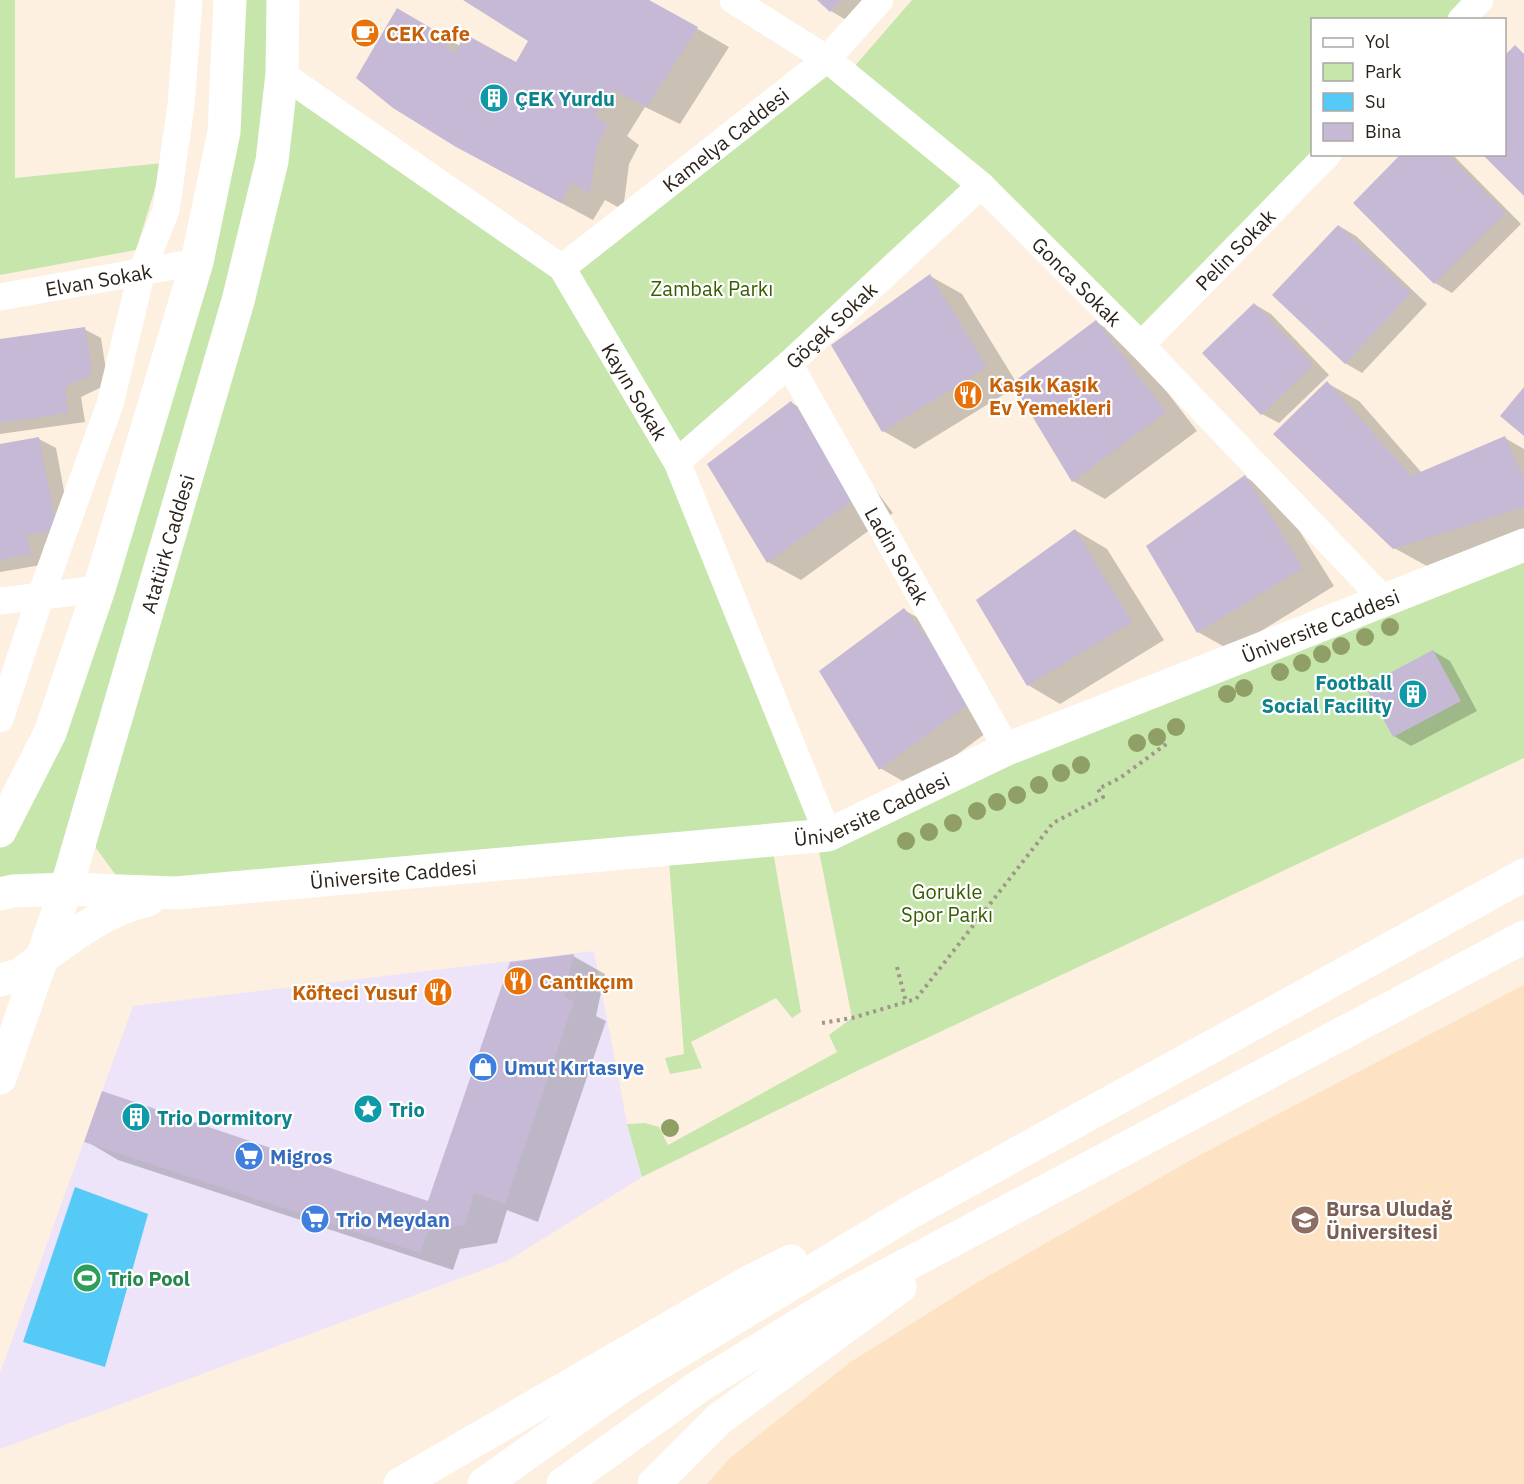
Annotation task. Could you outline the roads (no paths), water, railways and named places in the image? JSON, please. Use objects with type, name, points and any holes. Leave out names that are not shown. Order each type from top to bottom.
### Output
[{"type":"main road","points":[[0,831],[50,733],[99,589],[196,262],[224,132],[230,0]]},
{"type":"main road","name":"Atatürk Caddesi","points":[[0,1078],[66,889],[238,301],[272,161],[282,74],[283,0]]},
{"type":"main road","name":"Üniversite Caddesi","points":[[176,892],[828,835],[1007,748],[1385,601],[1524,544]]},
{"type":"main road","points":[[484,1484],[625,1384],[909,1213],[1524,875]]},
{"type":"main road","points":[[0,894],[13,891],[66,889],[176,892]]},
{"type":"main road","points":[[0,980],[19,975],[89,923],[115,909],[176,892]]},
{"type":"main road","points":[[563,1484],[711,1379],[840,1300],[1524,937]]},
{"type":"main road","points":[[400,1484],[747,1283],[820,1247],[909,1213]]},
{"type":"main road","points":[[654,1484],[719,1419],[984,1225]]},
{"type":"street","points":[[0,719],[41,595],[110,404],[142,271],[166,210],[181,105],[189,0]]},
{"type":"street","name":"Gonca Sokak","points":[[733,0],[827,59],[981,185],[1141,345],[1385,601]]},
{"type":"street","name":"Kamelya Caddesi","points":[[562,268],[827,59],[880,0]]},
{"type":"street","points":[[1463,18],[1480,0]]},
{"type":"street","name":"Kayın Sokak","points":[[282,74],[562,268],[677,462],[828,835]]},
{"type":"street","name":"Pelin Sokak","points":[[1141,345],[1326,156]]},
{"type":"street","name":"Göçek Sokak","points":[[677,462],[789,364],[981,185]]},
{"type":"street","name":"Elvan Sokak","points":[[0,297],[196,262]]},
{"type":"street","name":"Ladin Sokak","points":[[789,364],[1007,748]]},
{"type":"street","points":[[0,602],[99,589]]},
{"type":"water","name":"Trio Pool","points":[[75,1187],[148,1214],[105,1367],[23,1342]]},
{"type":"place","name":"CEK cafe","points":[[365,33]]},
{"type":"place","name":"ÇEK Yurdu","points":[[494,98]]},
{"type":"place","name":"Kaşık Kaşık Ev Yemekleri","points":[[968,395]]},
{"type":"place","name":"Football Social Facility","points":[[1413,694]]},
{"type":"place","name":"Cantıkçım","points":[[518,981]]},
{"type":"place","name":"Köfteci Yusuf","points":[[438,992]]},
{"type":"place","name":"Umut Kırtasıye","points":[[483,1067]]},
{"type":"place","name":"Trio","points":[[368,1109]]},
{"type":"place","name":"Trio Dormitory","points":[[136,1117]]},
{"type":"place","name":"Migros","points":[[249,1156]]},
{"type":"place","name":"Trio Meydan","points":[[315,1219]]},
{"type":"place","name":"Bursa Uludağ Üniversitesi","points":[[1305,1220]]},
{"type":"place","name":"Trio Pool","points":[[87,1278]]},
{"type":"park label","name":"Zambak Parkı","points":[[712,288]]},
{"type":"park label","name":"Gorukle Spor Parkı","points":[[947,902]]}]
